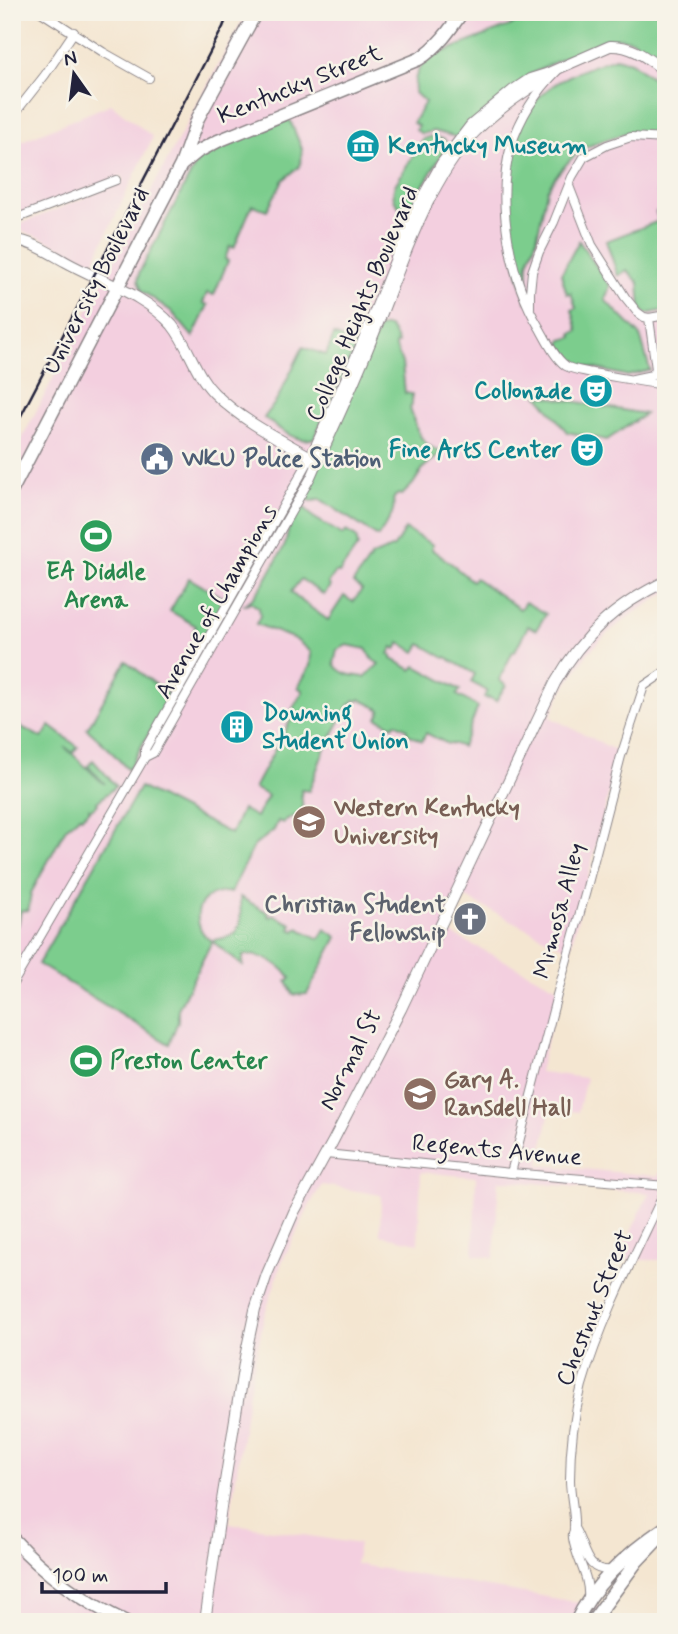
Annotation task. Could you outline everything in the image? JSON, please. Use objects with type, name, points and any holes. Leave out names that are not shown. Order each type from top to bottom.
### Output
[{"type":"main road","name":"University Boulevard","points":[[12,490],[181,165],[198,118],[256,12]]},
{"type":"main road","name":"Kentucky Street","points":[[181,165],[197,152],[218,141],[419,59],[442,40],[462,12]]},
{"type":"main road","points":[[579,1613],[615,1569],[648,1539],[666,1528]]},
{"type":"main road","points":[[592,1622],[666,1528]]},
{"type":"main road","points":[[12,1538],[58,1580],[90,1602],[127,1622]]},
{"type":"street","points":[[41,12],[149,78]]},
{"type":"street","points":[[12,117],[74,32]]},
{"type":"street","name":"College Heights Boulevard","points":[[12,239],[38,246],[118,287],[154,309],[171,324],[199,373],[214,393],[265,431],[314,459],[366,352],[420,218],[438,184],[474,133],[496,113],[542,80],[546,74],[600,49],[620,46],[634,49],[666,72]]},
{"type":"street","points":[[560,67],[526,112],[511,147],[506,170],[508,239],[521,290],[532,316],[557,356],[567,366],[666,385]]},
{"type":"street","points":[[530,310],[532,272],[539,252],[584,157],[607,145],[631,138],[666,139]]},
{"type":"street","points":[[12,220],[116,180]]},
{"type":"street","points":[[569,185],[592,246],[625,298],[644,317],[666,315]]},
{"type":"street","points":[[630,380],[652,374],[656,369],[649,318]]},
{"type":"street","name":"Avenue of Champions","points":[[12,985],[145,757],[153,753],[310,477],[314,459]]},
{"type":"street","name":"Normal St","points":[[205,1622],[231,1436],[247,1346],[255,1310],[277,1248],[401,1009],[565,665],[589,635],[610,617],[635,598],[666,581]]},
{"type":"street","name":"Mimosa Alley","points":[[511,1173],[621,756],[644,686],[666,671]]},
{"type":"street","name":"Regents Avenue","points":[[326,1154],[666,1188]]},
{"type":"street","name":"Chestnut Street","points":[[615,1569],[604,1570],[588,1560],[575,1528],[570,1484],[571,1453],[582,1387],[604,1325],[666,1188]]},
{"type":"street","name":"Chestnut Street","points":[[575,1528],[572,1535],[587,1578],[579,1613]]},
{"type":"shaded area","name":"Western Kentucky University","points":[[247,12],[666,12],[666,593],[631,615],[588,653],[563,690],[550,717],[619,752],[570,950],[464,897],[448,932],[560,989],[539,1072],[586,1078],[578,1112],[550,1109],[539,1165],[658,1176],[666,1158],[666,1260],[618,1260],[649,1193],[499,1180],[494,1258],[473,1255],[476,1177],[421,1172],[418,1243],[380,1235],[381,1195],[322,1185],[282,1262],[264,1317],[249,1391],[229,1523],[359,1544],[355,1564],[610,1608],[600,1622],[12,1622],[12,458]]},
{"type":"shaded area","points":[[111,104],[153,137],[93,263],[22,231],[20,224],[119,184],[122,176],[13,215],[12,145]]},
{"type":"green space","points":[[544,12],[666,12],[666,63],[632,40],[606,39],[531,74],[456,137],[433,131],[422,134],[416,130],[418,126],[413,123],[425,102],[415,93],[415,80],[426,62],[436,55]]},
{"type":"green space","points":[[615,58],[631,62],[666,88],[666,135],[626,133],[599,142],[584,148],[555,177],[547,190],[537,238],[528,263],[527,303],[513,249],[509,212],[509,174],[517,136],[524,118],[547,90],[571,75]]},
{"type":"green space","points":[[286,119],[290,120],[302,149],[299,167],[283,180],[267,210],[252,205],[234,248],[230,246],[225,259],[228,261],[214,295],[207,293],[203,303],[208,305],[193,337],[171,311],[142,291],[138,281],[139,273],[198,160],[207,153]]},
{"type":"green space","points":[[432,136],[445,140],[447,146],[408,211],[404,211],[394,199],[395,185],[423,139]]},
{"type":"green space","points":[[666,191],[666,310],[646,314],[641,309],[639,283],[627,270],[618,276],[606,241],[659,221],[656,212],[663,209],[658,192]]},
{"type":"green space","points":[[579,241],[610,286],[605,300],[640,335],[650,370],[628,376],[571,363],[559,348],[562,340],[573,337],[572,333],[578,331],[572,310],[576,308],[571,293],[567,294],[561,274]]},
{"type":"green space","points":[[389,327],[398,343],[395,345],[402,363],[405,393],[412,394],[410,408],[417,429],[429,446],[443,452],[424,467],[402,495],[395,496],[392,514],[378,537],[320,499],[311,501],[304,495],[379,328]]},
{"type":"green space","points":[[334,335],[357,345],[314,438],[308,440],[295,437],[264,418],[277,400],[303,347],[326,355]]},
{"type":"green space","points":[[538,395],[645,414],[607,440],[567,432]]},
{"type":"green space","points":[[297,507],[306,509],[313,517],[343,535],[346,531],[356,537],[358,546],[339,573],[336,572],[328,583],[330,586],[324,595],[301,579],[291,592],[328,620],[344,596],[353,602],[362,590],[353,583],[372,556],[394,547],[405,529],[433,545],[431,549],[472,581],[475,578],[520,609],[525,602],[546,614],[536,630],[528,626],[513,651],[499,680],[506,685],[496,701],[484,697],[487,691],[471,682],[475,674],[450,659],[421,644],[416,652],[400,643],[396,649],[393,647],[389,654],[392,659],[412,670],[416,666],[460,690],[457,695],[478,707],[462,747],[448,744],[426,733],[422,741],[406,733],[407,729],[377,718],[381,710],[360,699],[354,700],[325,748],[309,791],[301,790],[303,813],[285,820],[284,823],[278,821],[274,830],[254,846],[231,892],[220,893],[204,900],[198,914],[198,922],[205,936],[212,941],[178,1009],[178,1021],[169,1044],[38,964],[140,787],[231,834],[242,809],[256,817],[268,796],[254,788],[294,714],[291,712],[303,691],[298,687],[310,666],[311,652],[295,639],[256,624],[260,616],[259,608],[250,602],[243,605],[253,598],[264,583],[285,545]],"holes":[[[347,645],[366,649],[379,664],[365,677],[344,673],[334,664],[337,650]]]},
{"type":"green space","points":[[189,578],[226,600],[202,641],[193,634],[196,626],[170,611]]},
{"type":"green space","points":[[126,661],[170,696],[128,770],[87,729]]},
{"type":"green space","points":[[12,722],[42,738],[50,726],[78,747],[73,753],[65,747],[103,783],[88,766],[93,760],[116,786],[97,802],[98,804],[66,828],[31,893],[28,911],[21,910],[18,925],[12,924]]},
{"type":"green space","points":[[240,897],[269,913],[268,916],[273,915],[292,924],[290,929],[295,931],[298,928],[319,939],[325,929],[337,937],[307,994],[293,995],[287,981],[291,978],[270,960],[243,955],[243,966],[212,941],[228,937],[237,931]]},
{"type":"railway","points":[[12,433],[229,12]]},
{"type":"place","name":"Kentucky Museum","points":[[363,146]]},
{"type":"place","name":"Collonade","points":[[596,391]]},
{"type":"place","name":"Fine Arts Center","points":[[587,450]]},
{"type":"place","name":"WKU Police Station","points":[[157,459]]},
{"type":"place","name":"EA Diddle Arena","points":[[96,536]]},
{"type":"place","name":"Downing Student Union","points":[[237,727]]},
{"type":"place","name":"Western Kentucky University","points":[[309,822]]},
{"type":"place","name":"Christian Student Fellowship","points":[[470,919]]},
{"type":"place","name":"Preston Center","points":[[86,1061]]},
{"type":"place","name":"Gary A. Ransdell Hall","points":[[420,1094]]}]
